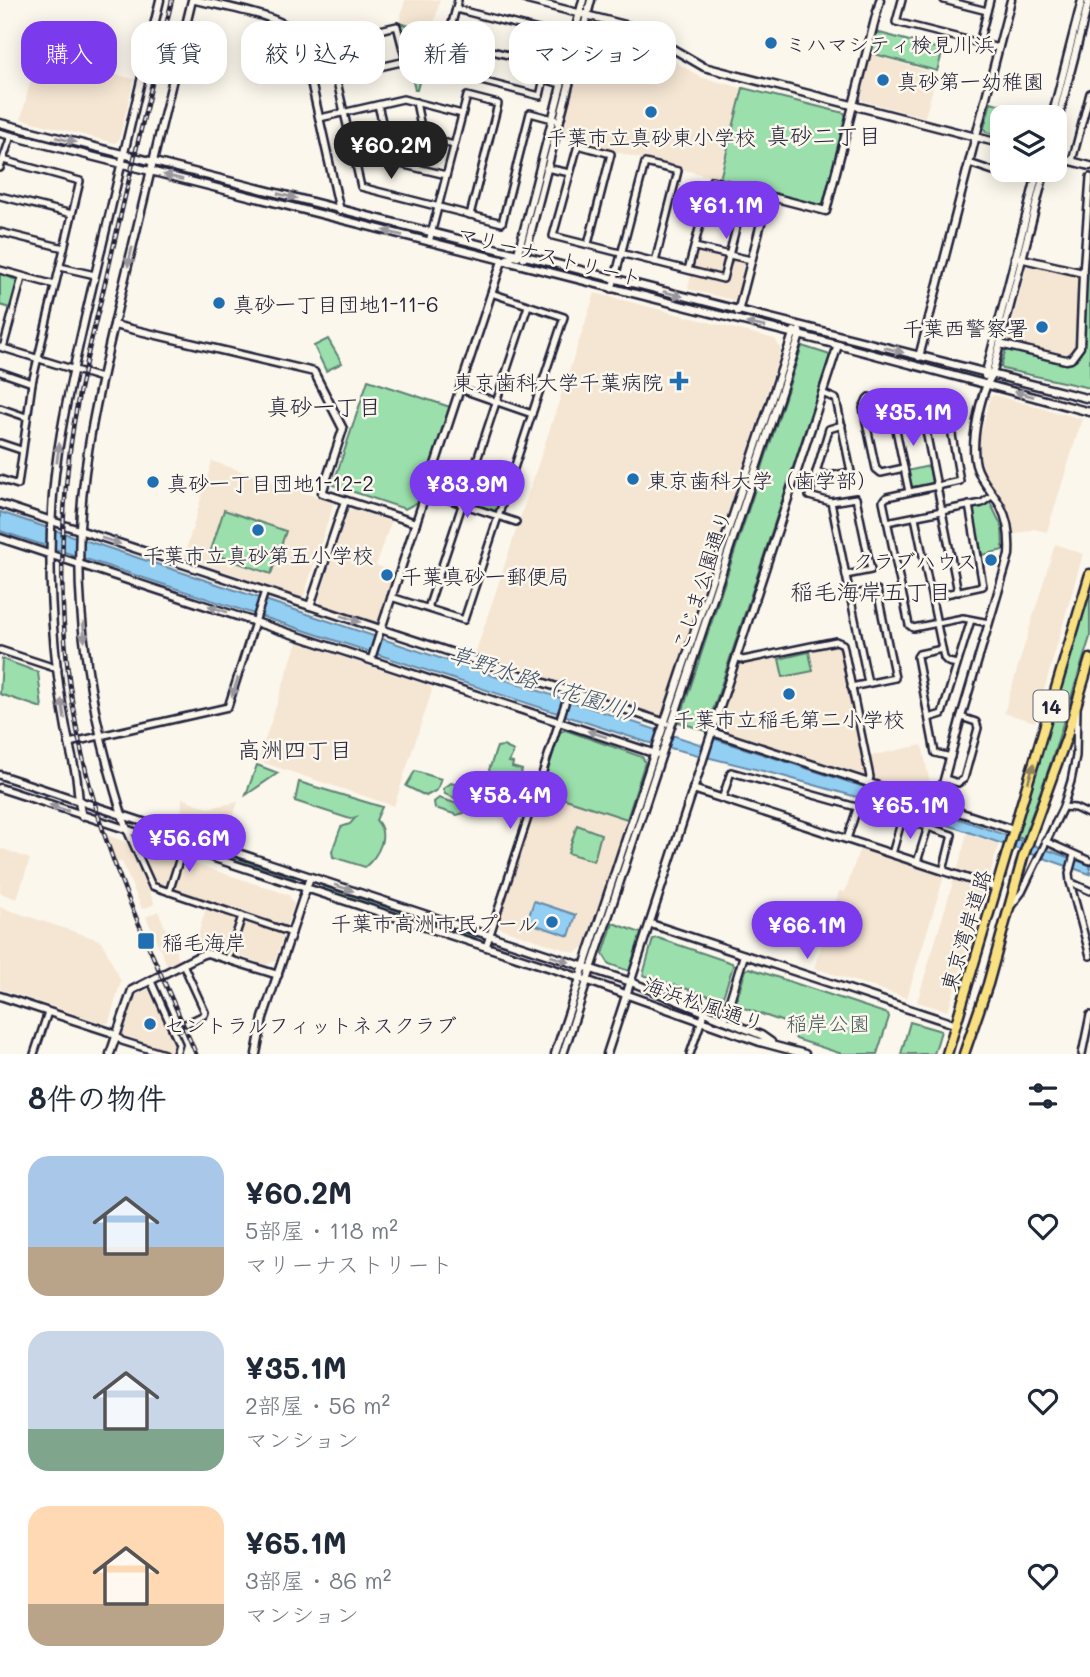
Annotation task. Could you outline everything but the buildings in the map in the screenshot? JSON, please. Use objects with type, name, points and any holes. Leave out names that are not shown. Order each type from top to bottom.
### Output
[{"type":"highway","name":"東京湾岸道路","points":[[947,1054],[1090,574]]},
{"type":"highway","name":"東京湾岸道路","points":[[964,1054],[988,984],[1027,847],[1090,659]]},
{"type":"highway","points":[[958,1054],[976,1016]]},
{"type":"street","points":[[82,816],[77,800],[78,782],[58,669],[52,606],[53,521],[60,435],[160,0]]},
{"type":"street","points":[[292,933],[149,883],[127,830],[99,736],[85,648],[80,530],[88,442],[152,162],[193,0],[276,20],[291,29],[303,49],[320,118],[341,210],[338,220]]},
{"type":"street","points":[[453,21],[458,0]]},
{"type":"street","points":[[527,0],[646,32],[705,66],[990,141]]},
{"type":"street","points":[[519,266],[525,257],[544,167],[583,14],[583,0]]},
{"type":"street","points":[[581,21],[591,0]]},
{"type":"street","points":[[736,321],[768,196],[826,211],[880,0]]},
{"type":"street","points":[[902,0],[896,22],[999,48]]},
{"type":"street","points":[[944,0],[987,11]]},
{"type":"street","points":[[979,43],[990,0]]},
{"type":"street","points":[[919,357],[1011,0]]},
{"type":"street","points":[[1061,105],[1082,0]]},
{"type":"street","points":[[1055,105],[1089,0]]},
{"type":"street","points":[[456,9],[509,23]]},
{"type":"street","points":[[397,26],[405,61],[336,77],[328,42],[397,26]]},
{"type":"street","points":[[1077,31],[1090,34]]},
{"type":"street","points":[[338,84],[362,187],[502,223],[530,113],[556,120]]},
{"type":"street","points":[[492,84],[540,96],[543,84]]},
{"type":"street","points":[[556,120],[561,84]]},
{"type":"street","points":[[1072,161],[1090,93]]},
{"type":"street","points":[[429,242],[467,96],[498,104],[470,215]]},
{"type":"street","points":[[320,118],[403,99],[462,114]]},
{"type":"street","points":[[416,102],[424,137],[454,145]]},
{"type":"street","points":[[378,105],[392,162],[446,175]]},
{"type":"street","name":"マリーナストリート","points":[[0,123],[1090,399]]},
{"type":"street","name":"マリーナストリート","points":[[0,134],[796,334],[1090,412]]},
{"type":"street","points":[[0,168],[11,136]]},
{"type":"street","points":[[588,244],[611,154],[578,145],[554,236],[723,279],[746,189],[712,180],[688,270]]},
{"type":"street","points":[[0,479],[18,485],[26,417],[80,181],[3,160]]},
{"type":"street","points":[[1067,160],[1090,166]]},
{"type":"street","points":[[612,289],[645,163],[678,171],[655,262]]},
{"type":"street","points":[[969,163],[990,170]]},
{"type":"street","points":[[544,167],[570,173]]},
{"type":"street","points":[[519,266],[517,255],[544,167]]},
{"type":"street","points":[[1000,344],[1059,360],[1070,359],[1080,346],[1090,177]]},
{"type":"street","points":[[989,374],[1000,344],[1035,182]]},
{"type":"street","points":[[937,806],[1006,568],[1010,538],[1007,520],[976,464],[975,434],[1019,258],[1041,182]]},
{"type":"street","points":[[0,196],[72,215]]},
{"type":"street","points":[[0,232],[64,248]]},
{"type":"street","points":[[695,247],[751,260]]},
{"type":"street","points":[[371,660],[502,261],[517,255]]},
{"type":"street","points":[[1019,258],[1083,273]]},
{"type":"street","points":[[60,267],[95,275]]},
{"type":"street","points":[[0,270],[55,285]]},
{"type":"street","points":[[22,278],[1,347],[101,378]]},
{"type":"street","points":[[391,597],[464,620],[499,516],[564,317],[491,293]]},
{"type":"street","points":[[428,608],[528,306]]},
{"type":"street","points":[[114,324],[314,372],[343,429],[322,493],[415,523]]},
{"type":"street","name":"こじま公園通り","points":[[658,754],[798,325]]},
{"type":"street","points":[[607,1054],[838,345]]},
{"type":"street","points":[[0,372],[33,383]]},
{"type":"street","points":[[460,389],[532,414]]},
{"type":"street","points":[[816,472],[829,477],[851,472],[836,399],[822,393]]},
{"type":"street","points":[[904,468],[881,473],[876,469],[863,408],[869,397],[955,421],[952,435],[960,481],[884,499],[909,625],[913,628],[963,618],[989,623]]},
{"type":"street","points":[[898,405],[894,420],[909,492]]},
{"type":"street","points":[[0,408],[26,417]]},
{"type":"street","points":[[928,412],[925,426],[958,592]]},
{"type":"street","points":[[842,425],[829,429],[808,496],[831,502],[856,498],[871,570],[846,575]]},
{"type":"street","points":[[0,443],[21,450]]},
{"type":"street","points":[[426,492],[516,522]]},
{"type":"street","points":[[887,522],[982,503],[993,495]]},
{"type":"street","points":[[310,606],[345,502]]},
{"type":"street","points":[[831,502],[868,683]]},
{"type":"street","points":[[0,504],[668,724]]},
{"type":"street","points":[[932,597],[981,587],[984,582],[969,505]]},
{"type":"street","points":[[915,517],[945,660],[957,664]]},
{"type":"street","points":[[0,538],[658,754],[562,1054]]},
{"type":"street","points":[[850,595],[877,590],[895,678],[851,687]]},
{"type":"street","points":[[69,743],[228,707],[265,591]]},
{"type":"street","points":[[929,718],[942,714],[971,620]]},
{"type":"street","points":[[736,657],[743,660],[836,641],[842,644],[870,777],[868,784]]},
{"type":"street","points":[[942,649],[917,655],[935,753],[951,757]]},
{"type":"street","points":[[0,650],[58,669]]},
{"type":"street","points":[[486,947],[569,691]]},
{"type":"street","points":[[1007,911],[1022,891],[1063,807],[1076,756],[1077,702]]},
{"type":"street","points":[[946,779],[958,783],[964,779],[978,729],[976,722],[961,717]]},
{"type":"street","points":[[711,734],[937,806],[1011,839]]},
{"type":"street","points":[[722,799],[731,772],[953,835],[943,871]]},
{"type":"street","name":"海浜松風通り","points":[[0,775],[631,982],[761,1035],[775,1045]]},
{"type":"street","name":"海浜松風通り","points":[[0,788],[775,1045]]},
{"type":"street","points":[[693,789],[996,888]]},
{"type":"street","points":[[847,839],[858,807]]},
{"type":"street","points":[[1063,807],[1075,808],[1090,815]]},
{"type":"street","points":[[892,854],[902,819]]},
{"type":"street","points":[[917,862],[928,827]]},
{"type":"street","points":[[1045,843],[1073,857],[1090,861]]},
{"type":"street","points":[[169,892],[183,848]]},
{"type":"street","points":[[1073,857],[1070,882],[1090,956]]},
{"type":"street","points":[[256,1054],[263,1018],[310,877]]},
{"type":"street","points":[[1070,882],[1090,891]]},
{"type":"street","points":[[228,959],[242,916]]},
{"type":"street","points":[[651,924],[954,1024]]},
{"type":"street","points":[[110,1054],[132,990],[183,964],[207,953],[278,975]]},
{"type":"street","points":[[724,1020],[744,955]]},
{"type":"street","points":[[173,1030],[204,1016],[205,1012],[183,964]]},
{"type":"street","points":[[555,1054],[584,980]]},
{"type":"street","points":[[151,981],[179,1044],[176,1054]]},
{"type":"street","points":[[0,996],[110,1032],[122,1041],[164,1054]]},
{"type":"street","points":[[691,1054],[705,1011]]},
{"type":"street","points":[[34,1054],[48,1012]]},
{"type":"street","points":[[1082,1054],[1090,1015]]},
{"type":"street","points":[[775,1045],[805,1054]]},
{"type":"shaded area","points":[[405,0],[440,0],[435,21],[400,21]]},
{"type":"shaded area","points":[[871,54],[937,74],[925,117],[863,101],[861,97]]},
{"type":"shaded area","name":"千葉市立真砂東小学校","points":[[676,62],[701,77],[742,88],[719,179],[560,136],[574,84],[676,84]]},
{"type":"shaded area","points":[[117,75],[131,78],[133,84],[119,140],[115,143],[21,119],[30,84],[117,84]]},
{"type":"shaded area","points":[[698,250],[744,262],[737,298],[733,300],[688,289]]},
{"type":"shaded area","points":[[1030,264],[1076,275],[1079,279],[1077,347],[1068,355],[1062,357],[1010,343],[1008,339],[1027,266]]},
{"type":"shaded area","points":[[595,293],[775,339],[781,350],[661,717],[475,654]]},
{"type":"shaded area","points":[[994,395],[1082,419],[1047,532],[1034,529],[1013,535],[1005,508],[980,467],[978,446],[990,397]]},
{"type":"shaded area","name":"千葉市立真砂第五小学校","points":[[212,461],[334,503],[303,598],[184,557]]},
{"type":"shaded area","points":[[353,509],[391,522],[376,565],[396,573],[381,619],[375,622],[321,604],[319,599],[348,511]]},
{"type":"shaded area","points":[[1055,544],[1083,554],[1035,722],[1004,713]]},
{"type":"shaded area","points":[[297,642],[430,686],[432,691],[394,806],[258,761]]},
{"type":"shaded area","name":"千葉市立稲毛第二小学校","points":[[835,644],[839,647],[865,775],[863,777],[723,731],[719,722],[738,665]]},
{"type":"shaded area","points":[[922,745],[932,793],[929,799],[876,782],[870,756]]},
{"type":"shaded area","points":[[541,791],[627,819],[584,947],[575,953],[500,928],[497,923]]},
{"type":"shaded area","points":[[182,798],[208,808],[238,802],[226,837],[181,823]]},
{"type":"shaded area","points":[[967,833],[999,844],[989,877],[982,880],[957,872]]},
{"type":"shaded area","points":[[106,835],[126,842],[154,902],[153,905],[142,909],[122,862],[116,862]]},
{"type":"shaded area","points":[[137,845],[173,857],[175,860],[167,884],[164,886],[153,883]]},
{"type":"shaded area","points":[[860,848],[944,876],[907,998],[814,968],[839,891],[845,892]]},
{"type":"shaded area","points":[[0,850],[30,859],[17,899],[0,893]]},
{"type":"shaded area","points":[[186,861],[289,895],[294,905],[287,924],[284,926],[177,890],[175,887],[182,863]]},
{"type":"shaded area","points":[[954,879],[981,888],[984,893],[948,1011],[917,1002]]},
{"type":"shaded area","points":[[0,907],[99,940],[103,944],[121,981],[109,1022],[106,1024],[0,989]]},
{"type":"shaded area","points":[[206,908],[235,918],[237,922],[228,949],[224,951],[196,942]]},
{"type":"shaded area","points":[[158,911],[179,959],[167,965],[146,917]]},
{"type":"shaded area","points":[[248,922],[281,933],[283,937],[275,961],[266,965],[237,955],[235,952],[244,924]]},
{"type":"shaded area","points":[[149,989],[173,1044],[171,1052],[123,1035],[134,999]]},
{"type":"green space","points":[[876,32],[943,50],[937,71],[871,53]]},
{"type":"green space","points":[[743,88],[844,113],[846,116],[823,203],[820,205],[720,179]]},
{"type":"green space","points":[[990,106],[990,133],[984,128]]},
{"type":"green space","points":[[1090,227],[1090,388],[1003,369],[1001,366],[1008,349],[1062,364],[1074,360],[1081,353]]},
{"type":"green space","points":[[0,273],[18,281],[10,308],[0,305]]},
{"type":"green space","points":[[328,339],[342,363],[326,371],[314,346]]},
{"type":"green space","points":[[802,346],[830,355],[706,731],[679,722]]},
{"type":"green space","points":[[368,380],[450,407],[418,502],[405,509],[333,485]]},
{"type":"green space","points":[[929,466],[932,484],[911,487],[907,471]]},
{"type":"green space","points":[[474,478],[505,488],[497,511],[468,503]]},
{"type":"green space","points":[[990,502],[1002,527],[1003,550],[982,555],[972,508]]},
{"type":"green space","points":[[224,510],[286,531],[271,574],[210,553]]},
{"type":"green space","points":[[1090,591],[1090,637],[1051,762],[1023,839],[1017,837]]},
{"type":"green space","points":[[809,652],[813,671],[783,677],[779,659]]},
{"type":"green space","points":[[2,659],[38,672],[42,708],[0,694]]},
{"type":"green space","points":[[565,730],[642,757],[645,762],[627,819],[541,791],[560,732]]},
{"type":"green space","points":[[503,746],[514,751],[509,762],[513,763],[512,767],[522,770],[520,778],[523,780],[510,805],[494,796],[498,785],[489,770],[497,747]]},
{"type":"green space","points":[[257,765],[278,773],[246,795]]},
{"type":"green space","points":[[415,771],[441,779],[437,790],[426,796],[406,786]]},
{"type":"green space","points":[[299,782],[382,807],[376,820],[382,832],[381,845],[365,867],[333,857],[332,851],[341,827],[350,824],[356,817],[350,819],[295,801]]},
{"type":"green space","points":[[451,783],[478,791],[479,802],[462,801],[445,794],[443,789]]},
{"type":"green space","points":[[439,798],[464,806],[464,813],[457,815],[435,808],[434,802]]},
{"type":"green space","points":[[577,825],[601,834],[594,861],[568,853]]},
{"type":"green space","points":[[147,828],[293,877],[295,879],[145,832]]},
{"type":"green space","points":[[323,886],[475,936],[476,939],[322,890]]},
{"type":"green space","points":[[613,923],[641,933],[629,971],[609,964],[603,954]]},
{"type":"green space","points":[[658,938],[732,963],[722,1000],[643,975],[653,939]]},
{"type":"green space","name":"稲岸公園","points":[[749,968],[888,1014],[877,1054],[842,1054],[796,1039],[793,1034],[795,1026],[735,1005]]},
{"type":"green space","points":[[910,1022],[941,1031],[934,1054],[901,1054]]},
{"type":"water","points":[[0,512],[702,745],[715,739],[908,801],[1090,865],[1090,874],[913,813],[779,775],[646,742],[0,531]]},
{"type":"water","points":[[534,901],[576,915],[569,936],[527,922]]},
{"type":"railway","points":[[172,0],[79,394],[65,493],[62,593],[71,692],[79,742],[91,790],[125,891],[196,1054]]},
{"type":"place","name":"ミハマシティ検見川浜","points":[[771,43]]},
{"type":"place","name":"真砂第一幼稚園","points":[[883,80]]},
{"type":"place","name":"千葉市立真砂東小学校","points":[[651,112]]},
{"type":"place","name":"真砂一丁目団地1-11-6","points":[[219,303]]},
{"type":"place","name":"千葉西警察署","points":[[1042,327]]},
{"type":"place","name":"東京歯科大学千葉病院","points":[[679,381]]},
{"type":"place","name":"東京歯科大学（歯学部）","points":[[633,479]]},
{"type":"place","name":"真砂一丁目団地1-12-2","points":[[153,482]]},
{"type":"place","name":"千葉市立真砂第五小学校","points":[[258,530]]},
{"type":"place","name":"クラブハウス","points":[[991,560]]},
{"type":"place","name":"千葉真砂一郵便局","points":[[387,575]]},
{"type":"place","name":"千葉市立稲毛第二小学校","points":[[789,694]]},
{"type":"place","name":"千葉市高洲市民プール","points":[[552,922]]},
{"type":"place","name":"稲毛海岸","points":[[146,941]]},
{"type":"place","name":"セントラルフィットネスクラブ","points":[[150,1024]]},
{"type":"district","name":"真砂二丁目","points":[[824,135]]},
{"type":"district","name":"真砂一丁目","points":[[324,406]]},
{"type":"district","name":"稲毛海岸五丁目","points":[[871,591]]},
{"type":"district","name":"高洲四丁目","points":[[295,749]]},
{"type":"water label","name":"草野水路（花園川）","points":[[549,684]]}]
